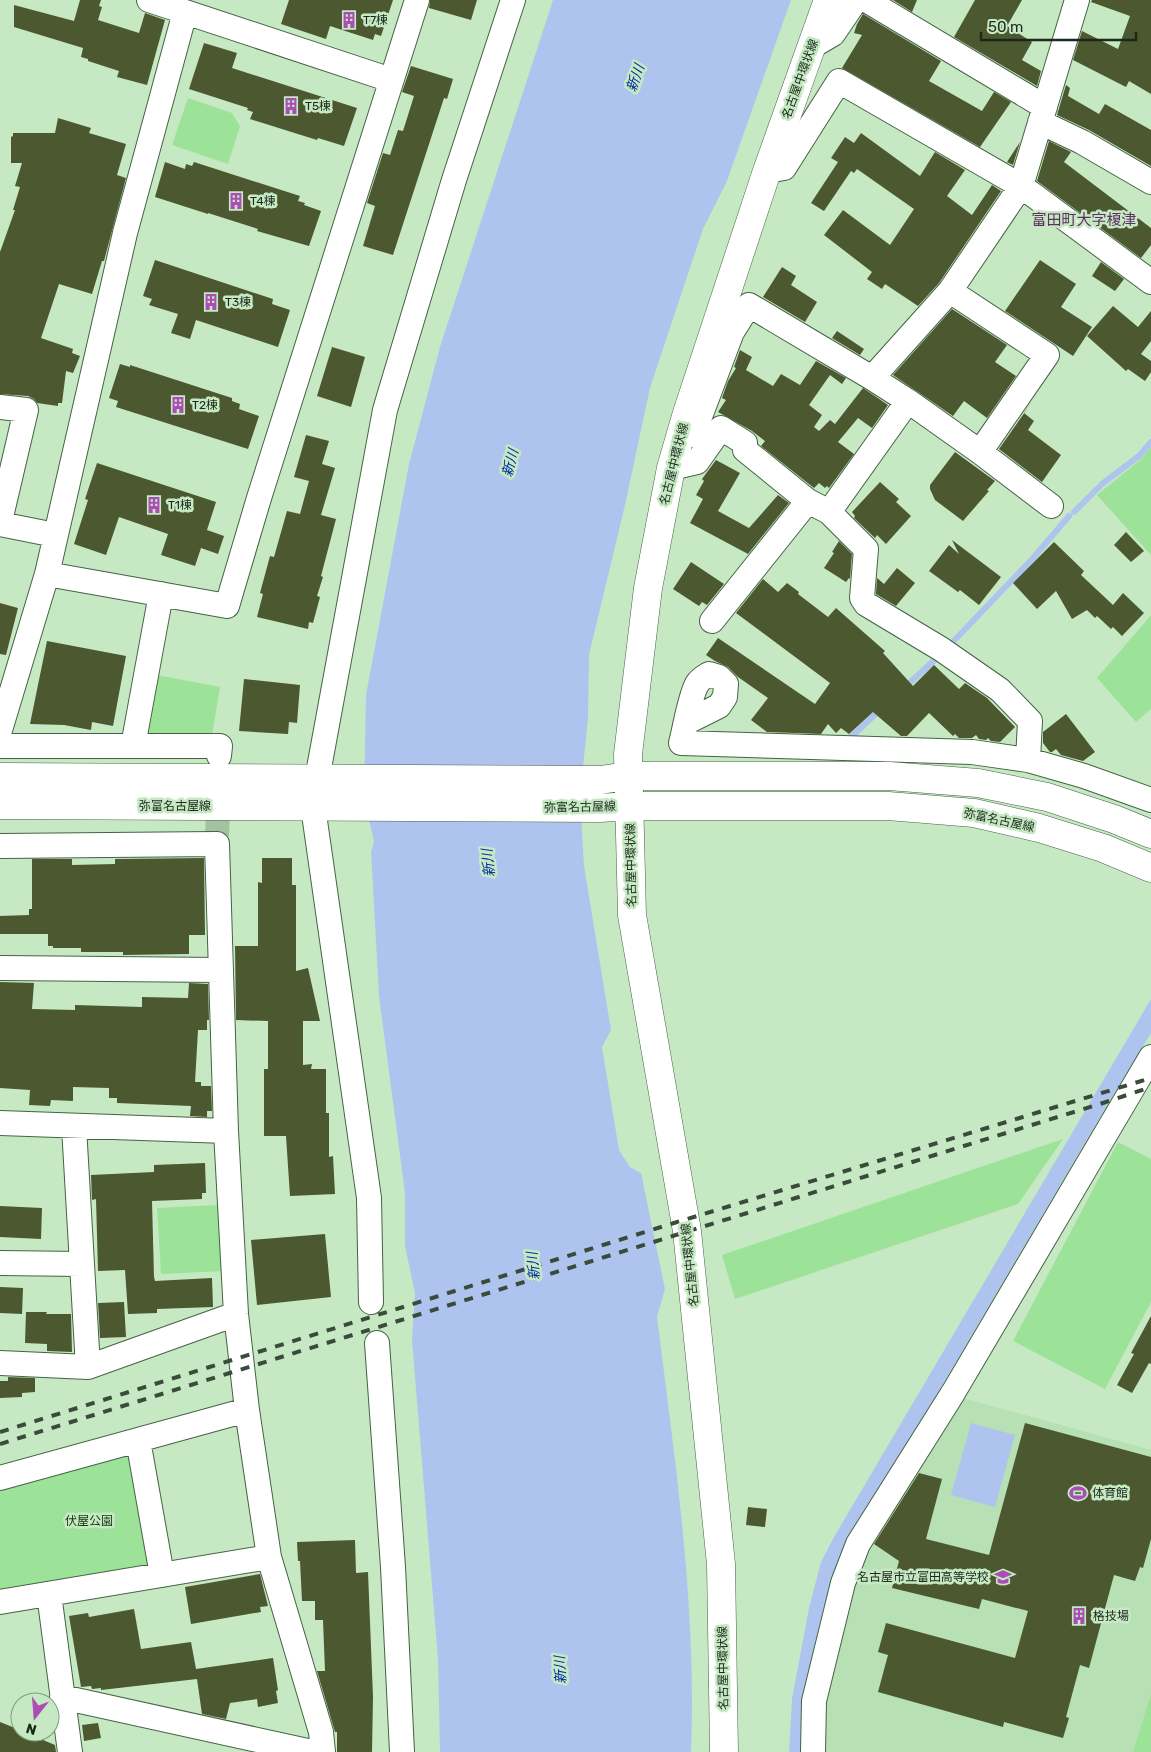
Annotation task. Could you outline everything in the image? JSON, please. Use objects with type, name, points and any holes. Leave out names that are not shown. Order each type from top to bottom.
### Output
[{"type":"main road","name":"名古屋中環状線","points":[[724,1752],[719,1542],[687,1231],[632,915],[628,754],[648,588],[671,468],[686,413],[767,171],[828,0]]},
{"type":"main road","points":[[0,777],[600,780],[628,776],[889,776],[978,783],[1047,797],[1114,818],[1151,834]]},
{"type":"main road","name":"弥富名古屋線","points":[[0,806],[600,808],[630,806],[888,806],[974,813],[1039,828],[1103,848],[1151,868]]},
{"type":"street","points":[[149,0],[391,80]]},
{"type":"street","points":[[47,574],[227,606],[262,489],[417,0]]},
{"type":"street","points":[[317,779],[385,410],[454,180],[513,0]]},
{"type":"street","points":[[811,47],[833,34],[856,0]]},
{"type":"street","points":[[866,0],[1082,142],[1151,182]]},
{"type":"street","points":[[872,378],[950,291],[1021,186],[1077,0]]},
{"type":"street","points":[[0,730],[47,574],[125,233],[185,12]]},
{"type":"street","points":[[767,171],[784,168],[839,80],[1021,186],[1148,274]]},
{"type":"street","points":[[950,291],[1047,356],[980,452]]},
{"type":"street","points":[[671,468],[698,422],[732,332],[749,305],[872,378],[980,452],[1051,506]]},
{"type":"street","points":[[712,621],[818,506],[908,402]]},
{"type":"street","points":[[0,407],[26,410],[0,523],[55,535]]},
{"type":"street","points":[[671,468],[697,462],[721,428],[745,443],[745,450],[818,506],[866,549],[862,598],[866,604],[941,649],[1000,690],[1030,721],[1028,760]]},
{"type":"street","points":[[133,746],[162,594]]},
{"type":"street","points":[[687,722],[681,743],[972,752],[1028,760],[1084,776],[1151,800]]},
{"type":"street","points":[[0,746],[220,746],[219,756]]},
{"type":"street","points":[[313,807],[370,1198],[371,1302]]},
{"type":"street","points":[[0,846],[217,840],[226,1131],[236,1314],[247,1410],[270,1557],[321,1732],[323,1752]]},
{"type":"street","points":[[0,968],[221,970]]},
{"type":"street","points":[[813,1752],[814,1701],[843,1583],[858,1544],[953,1394],[1151,1057]]},
{"type":"street","points":[[0,1124],[226,1131]]},
{"type":"street","points":[[74,1127],[88,1367]]},
{"type":"street","points":[[0,1263],[81,1264]]},
{"type":"street","points":[[0,1363],[88,1367],[236,1314]]},
{"type":"street","points":[[376,1343],[393,1567],[402,1752]]},
{"type":"street","points":[[0,1478],[247,1410]]},
{"type":"street","points":[[138,1440],[162,1575]]},
{"type":"street","points":[[0,1602],[270,1557]]},
{"type":"street","points":[[49,1594],[70,1752]]},
{"type":"street","points":[[62,1697],[312,1752]]},
{"type":"shaded area","name":"名古屋市立富田高等学校","points":[[956,1396],[1151,1450],[1151,1752],[821,1752],[823,1716],[845,1608],[864,1545]]},
{"type":"green space","points":[[188,98],[232,113],[240,126],[228,164],[172,145]]},
{"type":"green space","points":[[1151,447],[1151,555],[1097,495],[1140,460]]},
{"type":"green space","points":[[1151,615],[1151,709],[1136,722],[1097,678]]},
{"type":"green space","points":[[157,675],[220,687],[212,736],[145,735]]},
{"type":"green space","points":[[1063,1139],[1018,1204],[735,1299],[722,1255]]},
{"type":"green space","points":[[1118,1142],[1151,1159],[1151,1302],[1105,1389],[1013,1341]]},
{"type":"green space","points":[[218,1205],[223,1271],[161,1274],[157,1208]]},
{"type":"green space","name":"伏屋公園","points":[[126,1454],[135,1458],[149,1567],[0,1591],[0,1486]]},
{"type":"green space","points":[[1151,1694],[1151,1752],[1133,1752]]},
{"type":"water","name":"新川","points":[[553,0],[791,0],[727,181],[703,229],[650,388],[625,505],[589,655],[588,718],[580,797],[584,866],[611,1030],[602,1047],[619,1150],[630,1167],[641,1173],[665,1289],[657,1317],[688,1588],[692,1697],[691,1752],[440,1752],[438,1659],[412,1340],[415,1293],[405,1246],[405,1193],[379,996],[371,852],[374,842],[364,797],[366,695],[409,464],[440,347]]},
{"type":"water","points":[[1151,999],[1151,1033],[839,1561],[805,1752],[789,1752],[792,1699],[809,1608],[821,1562]]},
{"type":"water","points":[[971,1423],[1015,1435],[995,1507],[951,1495]]},
{"type":"building","points":[[80,0],[101,0],[99,6],[102,7],[98,20],[139,33],[145,13],[165,20],[147,85],[117,77],[119,71],[81,57],[83,48],[14,27],[14,5],[74,21]]},
{"type":"building","name":"T7棟","points":[[289,0],[393,0],[381,36],[375,34],[373,40],[330,26],[326,39],[281,24]]},
{"type":"building","points":[[430,0],[477,0],[471,20],[429,8]]},
{"type":"building","points":[[893,0],[917,0],[912,12]]},
{"type":"building","points":[[975,0],[1022,0],[1007,26],[1032,42],[1022,60],[1041,71],[1037,86],[954,37]]},
{"type":"building","points":[[1092,0],[1151,0],[1151,94],[1129,81],[1126,87],[1073,60],[1082,31],[1118,49],[1130,16],[1091,2]]},
{"type":"building","points":[[863,14],[941,61],[929,81],[982,111],[994,92],[1011,102],[980,147],[842,68],[862,35],[854,33]]},
{"type":"building","points":[[204,43],[237,53],[232,68],[357,108],[344,146],[318,138],[317,140],[250,119],[253,112],[247,110],[248,108],[189,89]]},
{"type":"building","points":[[411,66],[453,79],[447,99],[444,98],[393,255],[363,246],[375,206],[367,203],[383,153],[390,155],[398,130],[403,131],[414,96],[402,92]]},
{"type":"building","points":[[1066,85],[1070,88],[1068,96],[1099,114],[1105,104],[1151,130],[1151,166],[1089,130],[1057,115]]},
{"type":"building","points":[[58,118],[91,128],[89,133],[126,144],[117,175],[126,178],[104,261],[102,261],[92,294],[59,284],[41,338],[73,349],[72,353],[80,356],[73,373],[66,371],[62,403],[58,403],[58,406],[37,403],[28,396],[0,394],[0,252],[15,210],[13,210],[20,187],[15,186],[22,163],[11,163],[11,137],[13,133],[55,133]]},
{"type":"building","points":[[861,133],[920,176],[935,152],[965,170],[947,196],[972,215],[992,185],[1001,191],[939,283],[918,306],[885,284],[882,289],[867,279],[872,272],[824,235],[843,210],[890,245],[914,209],[857,169],[854,173],[851,171],[824,211],[811,203],[838,162],[831,158],[845,137],[854,143]]},
{"type":"building","points":[[1049,141],[1071,152],[1064,162],[1151,228],[1151,245],[1141,258],[1037,181]]},
{"type":"building","points":[[1020,142],[1013,165],[1007,162]]},
{"type":"building","name":"T4棟","points":[[165,162],[185,169],[186,164],[192,166],[194,162],[300,196],[298,201],[321,211],[309,246],[155,197]]},
{"type":"building","name":"T3棟","points":[[155,260],[273,299],[272,304],[290,310],[278,347],[196,320],[190,339],[171,333],[178,314],[149,305],[152,299],[143,296]]},
{"type":"building","points":[[1040,260],[1076,284],[1061,307],[1092,327],[1073,356],[1005,311]]},
{"type":"building","points":[[1101,262],[1124,279],[1115,291],[1092,276]]},
{"type":"building","points":[[782,267],[796,276],[791,285],[817,302],[805,322],[763,297]]},
{"type":"building","points":[[1113,306],[1138,327],[1151,311],[1151,341],[1141,354],[1151,361],[1151,372],[1145,381],[1128,369],[1126,371],[1087,336]]},
{"type":"building","points":[[952,309],[1007,345],[995,362],[1016,376],[987,418],[964,401],[953,416],[893,375]]},
{"type":"building","points":[[837,331],[864,349],[860,355],[832,338]]},
{"type":"building","points":[[332,347],[365,357],[351,407],[317,396]]},
{"type":"building","points":[[740,350],[752,357],[746,370],[773,386],[781,374],[800,385],[816,361],[846,378],[842,384],[830,375],[809,405],[822,415],[814,427],[819,431],[830,420],[835,424],[863,388],[888,405],[872,428],[858,418],[838,442],[854,454],[829,488],[827,486],[825,488],[819,483],[814,488],[761,446],[765,441],[752,431],[718,412],[726,400],[722,398],[728,381],[736,368],[734,367]]},
{"type":"building","name":"T2棟","points":[[120,364],[130,367],[130,365],[232,398],[232,401],[240,404],[239,409],[259,416],[248,449],[116,407],[118,401],[109,398]]},
{"type":"building","points":[[1024,413],[1034,421],[1028,430],[1061,455],[1042,482],[999,449]]},
{"type":"building","points":[[306,435],[329,441],[322,464],[335,468],[321,515],[336,519],[321,576],[323,577],[317,596],[320,597],[313,623],[309,622],[308,629],[257,617],[263,594],[260,593],[270,556],[274,557],[287,511],[300,514],[309,481],[294,477]]},
{"type":"building","points":[[955,452],[995,481],[987,490],[989,491],[963,521],[935,500],[930,489],[930,485]]},
{"type":"building","points":[[716,460],[740,473],[718,511],[749,528],[778,495],[789,503],[748,554],[690,523],[703,499],[696,495],[704,481],[702,479]]},
{"type":"building","name":"T1棟","points":[[97,463],[216,502],[207,530],[224,536],[218,554],[201,548],[195,566],[161,555],[168,534],[119,517],[106,555],[74,544],[88,500],[85,499]]},
{"type":"building","points":[[880,482],[899,499],[896,502],[911,516],[886,544],[877,535],[875,538],[854,518],[855,516],[852,512]]},
{"type":"building","points":[[1126,532],[1144,551],[1131,562],[1114,545]]},
{"type":"building","points":[[952,540],[1001,577],[979,605],[960,590],[958,592],[929,571],[949,545],[959,554]]},
{"type":"building","points":[[839,541],[852,554],[850,579],[846,582],[824,568]]},
{"type":"building","points":[[1054,542],[1084,571],[1081,575],[1113,605],[1123,593],[1144,613],[1122,636],[1113,627],[1111,629],[1097,616],[1095,618],[1087,610],[1072,619],[1056,591],[1037,609],[1013,583]]},
{"type":"building","points":[[691,562],[724,584],[707,605],[702,602],[699,606],[673,589]]},
{"type":"building","points":[[897,568],[915,583],[896,606],[876,594],[877,578],[884,584]]},
{"type":"building","points":[[763,579],[778,592],[787,583],[828,617],[836,608],[885,651],[883,653],[913,686],[934,665],[959,689],[965,683],[987,698],[1015,727],[1000,742],[991,741],[988,738],[986,740],[979,739],[976,735],[972,738],[959,738],[955,734],[953,736],[929,713],[907,736],[901,736],[873,712],[849,734],[841,728],[836,733],[828,724],[821,734],[767,732],[751,720],[768,698],[738,677],[728,667],[706,655],[718,638],[815,704],[830,683],[736,613]]},
{"type":"building","points":[[0,603],[18,608],[6,655],[0,654]]},
{"type":"building","points":[[47,641],[126,656],[113,726],[92,722],[91,730],[64,725],[30,724]]},
{"type":"building","points":[[244,679],[300,685],[297,723],[289,722],[288,734],[239,731]]},
{"type":"building","points":[[1066,714],[1095,752],[1083,761],[1061,755],[1056,749],[1050,752],[1043,743],[1043,732]]},
{"type":"building","points":[[204,858],[205,935],[189,935],[189,954],[123,955],[123,952],[81,952],[81,948],[53,948],[53,946],[48,946],[48,934],[0,934],[0,916],[29,915],[29,909],[32,909],[32,859],[72,859],[72,865],[115,864],[115,859]]},
{"type":"building","points":[[262,858],[292,858],[292,885],[296,885],[296,971],[308,968],[320,1021],[303,1021],[303,1065],[312,1064],[311,1069],[326,1069],[329,1157],[333,1156],[335,1194],[290,1196],[286,1136],[264,1136],[264,1069],[268,1069],[268,1021],[236,1020],[235,946],[258,946],[258,882],[262,883]]},
{"type":"building","points":[[0,982],[34,983],[32,1009],[75,1010],[75,1005],[142,1007],[142,997],[188,998],[189,983],[208,984],[209,1020],[207,1020],[207,1030],[198,1030],[195,1082],[201,1082],[201,1086],[211,1086],[212,1111],[207,1111],[207,1117],[190,1116],[191,1106],[117,1103],[117,1098],[109,1098],[109,1088],[73,1087],[73,1101],[51,1100],[50,1106],[29,1105],[30,1090],[0,1088]]},
{"type":"building","points":[[205,1163],[206,1193],[202,1193],[202,1199],[152,1201],[154,1277],[155,1281],[212,1278],[213,1307],[157,1309],[157,1313],[128,1314],[125,1270],[98,1271],[96,1199],[92,1200],[91,1175],[154,1172],[154,1165]]},
{"type":"building","points":[[0,1206],[42,1208],[41,1239],[0,1237]]},
{"type":"building","points":[[325,1234],[331,1297],[257,1305],[251,1240]]},
{"type":"building","points":[[0,1287],[23,1288],[22,1314],[0,1313]]},
{"type":"building","points":[[124,1302],[126,1337],[100,1338],[98,1303]]},
{"type":"building","points":[[26,1312],[71,1314],[72,1352],[47,1351],[47,1344],[25,1343]]},
{"type":"building","points":[[1151,1316],[1151,1364],[1149,1363],[1132,1393],[1117,1385],[1134,1354],[1131,1353]]},
{"type":"building","points":[[8,1377],[35,1378],[35,1392],[22,1393],[22,1397],[0,1398],[0,1381],[8,1381]]},
{"type":"building","points":[[1025,1423],[1151,1457],[1151,1539],[1143,1568],[1140,1567],[1135,1581],[1114,1575],[1089,1668],[1080,1665],[1066,1717],[1069,1718],[1063,1738],[1004,1722],[1003,1727],[878,1692],[888,1655],[878,1652],[886,1623],[1015,1658],[1028,1611],[982,1599],[979,1609],[892,1588],[899,1561],[874,1544],[919,1473],[942,1479],[926,1539],[989,1555]]},
{"type":"building","points":[[748,1507],[767,1509],[765,1527],[746,1525]]},
{"type":"building","points":[[355,1540],[356,1573],[368,1572],[373,1697],[372,1752],[337,1752],[337,1732],[335,1732],[317,1671],[325,1671],[323,1620],[315,1620],[315,1601],[302,1601],[297,1542]]},
{"type":"building","points":[[260,1574],[268,1606],[260,1607],[261,1612],[191,1624],[185,1587]]},
{"type":"building","points":[[134,1609],[141,1649],[191,1642],[196,1669],[273,1658],[278,1703],[258,1707],[257,1699],[230,1703],[226,1719],[202,1714],[197,1679],[101,1690],[101,1688],[92,1689],[91,1686],[81,1687],[69,1616],[88,1613],[89,1617]]},
{"type":"building","points":[[0,1722],[10,1726],[10,1742],[48,1742],[55,1745],[56,1752],[0,1752]]},
{"type":"building","points":[[98,1723],[101,1738],[84,1741],[82,1725]]},
{"type":"waterway","points":[[1074,512],[1102,484],[1139,456],[1151,442]]},
{"type":"waterway","points":[[948,647],[1034,557],[1069,516]]},
{"type":"waterway","points":[[905,687],[940,655]]},
{"type":"waterway","points":[[851,737],[881,709]]},
{"type":"tunnel","points":[[217,836],[219,788]]},
{"type":"railway","points":[[0,1432],[674,1223],[1151,1078]]},
{"type":"railway","points":[[0,1444],[1151,1087]]},
{"type":"place","name":"T7棟","points":[[349,20]]},
{"type":"place","name":"T5棟","points":[[291,106]]},
{"type":"place","name":"T4棟","points":[[236,201]]},
{"type":"place","name":"T3棟","points":[[211,302]]},
{"type":"place","name":"T2棟","points":[[178,405]]},
{"type":"place","name":"T1棟","points":[[154,505]]},
{"type":"place","name":"体育館","points":[[1078,1493]]},
{"type":"place","name":"名古屋市立富田高等学校","points":[[1003,1577]]},
{"type":"place","name":"格技場","points":[[1079,1616]]},
{"type":"district","name":"富田町大字榎津","points":[[1084,220]]}]
